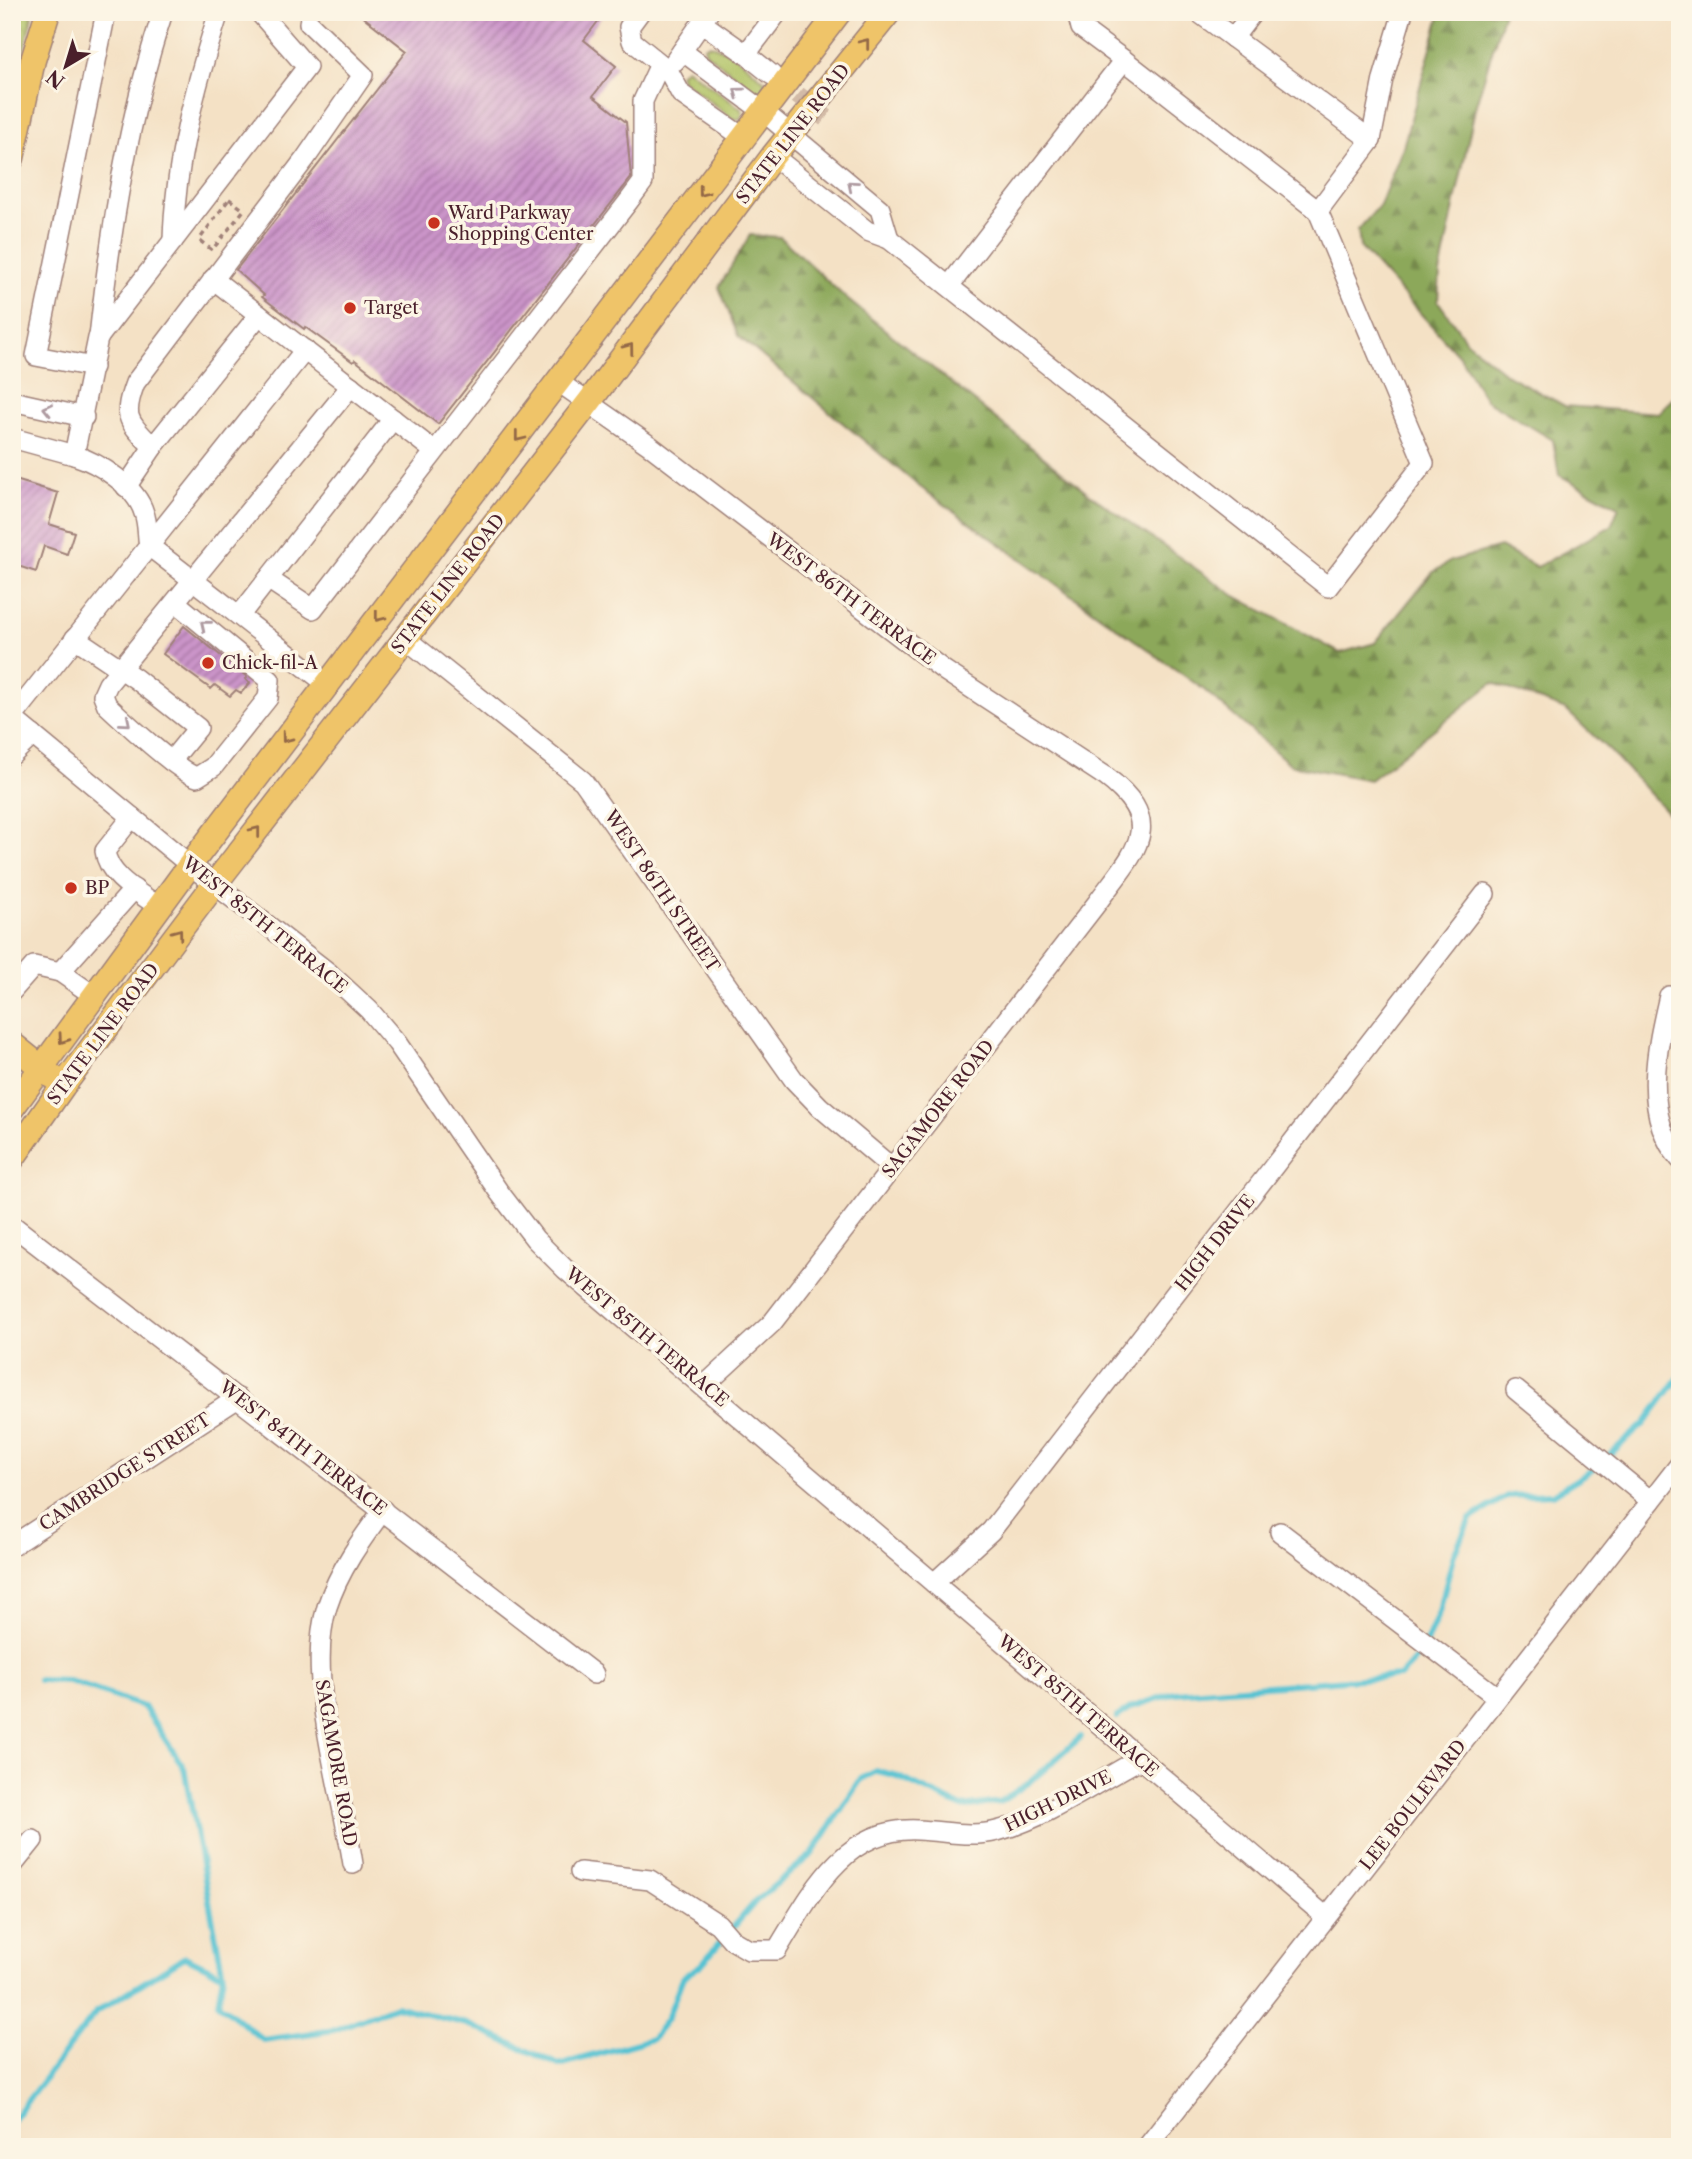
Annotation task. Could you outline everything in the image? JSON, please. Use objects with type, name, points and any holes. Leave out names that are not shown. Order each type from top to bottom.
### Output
[{"type":"main road","points":[[12,158],[33,60],[48,12]]},
{"type":"main road","name":"STATE LINE ROAD","points":[[12,1108],[190,865],[560,383],[839,12]]},
{"type":"main road","name":"STATE LINE ROAD","points":[[12,1159],[63,1086],[214,885],[589,402],[773,156],[889,12]]},
{"type":"main road","points":[[12,1044],[63,1086]]},
{"type":"street","points":[[93,368],[36,356],[106,12]]},
{"type":"street","points":[[74,455],[93,368],[122,175],[140,81],[163,12]]},
{"type":"street","points":[[173,241],[174,199],[180,158],[219,12]]},
{"type":"street","points":[[98,338],[307,67],[259,12]]},
{"type":"street","points":[[640,12],[629,27],[632,41],[664,67],[681,94],[744,138]]},
{"type":"street","points":[[746,54],[778,12]]},
{"type":"street","points":[[773,156],[867,231],[889,239],[1328,587],[1424,463],[1318,211],[1081,28],[1077,12]]},
{"type":"street","points":[[1198,12],[1371,140]]},
{"type":"street","points":[[1233,38],[1253,12]]},
{"type":"street","points":[[1318,211],[1371,140],[1383,79],[1404,12]]},
{"type":"street","points":[[268,579],[313,609],[643,181],[643,101],[664,67],[682,51],[706,18],[772,75]]},
{"type":"street","points":[[153,447],[129,422],[126,407],[135,383],[305,159],[363,75],[309,23]]},
{"type":"street","points":[[682,51],[792,134],[880,209],[889,239]]},
{"type":"street","points":[[948,286],[1124,60]]},
{"type":"street","points":[[213,279],[435,451]]},
{"type":"street","points":[[126,487],[153,447],[259,314]]},
{"type":"street","points":[[12,718],[305,350]]},
{"type":"street","name":"WEST 86TH TERRACE","points":[[560,383],[712,492],[934,663],[1113,782],[1129,794],[1140,813]]},
{"type":"street","points":[[175,602],[270,680],[268,698],[206,772],[197,777],[188,775],[107,705],[103,695],[175,602],[351,386]]},
{"type":"street","points":[[12,401],[84,417]]},
{"type":"street","points":[[240,615],[393,419]]},
{"type":"street","points":[[12,438],[94,461],[126,487],[144,512],[149,546],[327,684]]},
{"type":"street","points":[[75,638],[198,728],[172,761]]},
{"type":"street","name":"WEST 86TH STREET","points":[[406,639],[583,781],[794,1080],[820,1107],[892,1168]]},
{"type":"street","name":"WEST 85TH TERRACE","points":[[12,718],[214,885],[319,965],[369,1010],[397,1043],[499,1192],[535,1239],[565,1269],[1326,1917]]},
{"type":"street","points":[[12,755],[33,734]]},
{"type":"street","name":"SAGAMORE ROAD","points":[[704,1386],[772,1323],[1130,858],[1140,841],[1140,813]]},
{"type":"street","points":[[132,817],[105,852],[106,861],[134,889],[159,907]]},
{"type":"street","points":[[60,972],[134,889]]},
{"type":"street","name":"HIGH DRIVE","points":[[934,1583],[991,1531],[1485,894]]},
{"type":"street","points":[[12,991],[34,966],[60,972],[93,995]]},
{"type":"street","points":[[1669,996],[1657,1047],[1656,1093],[1660,1120],[1671,1150],[1680,1159]]},
{"type":"street","name":"WEST 84TH TERRACE","points":[[12,1225],[594,1674]]},
{"type":"street","points":[[1516,1390],[1651,1501]]},
{"type":"street","name":"CAMBRIDGE STREET","points":[[13,1545],[238,1398]]},
{"type":"street","name":"LEE BOULEVARD","points":[[1147,2147],[1680,1464]]},
{"type":"street","name":"SAGAMORE ROAD","points":[[353,1864],[320,1681],[320,1641],[328,1605],[345,1566],[383,1510]]},
{"type":"street","points":[[1280,1532],[1497,1697]]},
{"type":"street","name":"HIGH DRIVE","points":[[580,1872],[650,1880],[718,1924],[732,1940],[749,1950],[776,1950],[821,1881],[854,1845],[881,1834],[916,1829],[978,1835],[999,1831],[1042,1812],[1140,1759]]},
{"type":"street","points":[[12,1866],[33,1840]]},
{"type":"path","points":[[229,199],[244,210],[212,250],[199,240],[229,199]]},
{"type":"green space","points":[[12,12],[33,12],[12,101]]},
{"type":"green space","points":[[1441,12],[1504,12],[1475,108],[1440,273],[1438,301],[1467,342],[1509,376],[1565,406],[1658,413],[1680,391],[1680,826],[1614,755],[1566,710],[1493,683],[1370,780],[1291,765],[1203,689],[920,487],[738,336],[719,287],[750,235],[780,237],[848,300],[1092,496],[1235,596],[1340,653],[1375,643],[1432,573],[1451,561],[1500,547],[1537,567],[1611,526],[1619,507],[1559,475],[1553,440],[1486,400],[1460,357],[1360,247],[1358,230],[1380,205],[1403,147]]},
{"type":"green space","points":[[710,44],[735,55],[766,82],[763,88],[767,83],[772,87],[762,95],[757,92],[706,53],[704,47]]},
{"type":"green space","points":[[686,68],[740,108],[743,112],[741,119],[733,119],[682,80],[680,74]]},
{"type":"building","name":"Ward Parkway Shopping Center","points":[[357,12],[605,12],[584,40],[616,66],[593,96],[626,122],[631,178],[438,424],[355,360],[353,362],[305,327],[304,329],[262,297],[264,295],[236,270],[407,51]]},
{"type":"building","points":[[12,479],[58,493],[49,524],[74,532],[67,554],[44,546],[36,572],[12,564]]},
{"type":"building","name":"Chick-fil-A","points":[[184,626],[247,677],[245,679],[250,683],[241,693],[236,690],[230,696],[215,685],[211,689],[163,654]]},
{"type":"waterway","points":[[1117,1717],[1132,1707],[1174,1693],[1400,1676],[1422,1652],[1439,1612],[1454,1554],[1470,1519],[1507,1496],[1553,1494],[1592,1470],[1644,1424],[1680,1376]]},
{"type":"waterway","points":[[39,1680],[69,1681],[144,1707],[184,1768],[223,1975]]},
{"type":"waterway","points":[[12,2121],[96,2012],[185,1957],[223,1975],[218,2003],[263,2040],[334,2030],[395,2006],[467,2024],[559,2065],[652,2039],[667,2019],[683,1977],[701,1965],[756,1901],[812,1854],[861,1779],[877,1771],[894,1775],[962,1807],[1000,1802],[1030,1782],[1081,1737]]},
{"type":"tunnel","points":[[775,77],[826,118]]},
{"type":"place","name":"Ward Parkway Shopping Center","points":[[434,223]]},
{"type":"place","name":"Target","points":[[350,308]]},
{"type":"place","name":"Chick-fil-A","points":[[208,663]]},
{"type":"place","name":"BP","points":[[71,888]]}]
